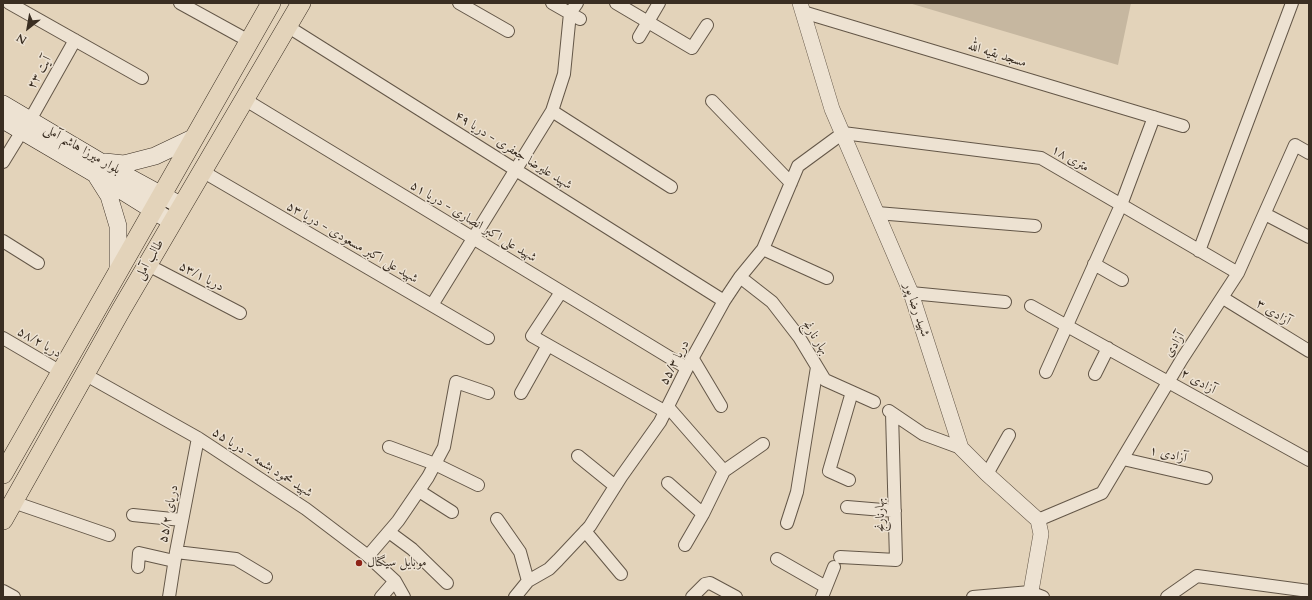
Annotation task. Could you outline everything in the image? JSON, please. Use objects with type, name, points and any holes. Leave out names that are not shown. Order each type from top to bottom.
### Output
[{"type":"main road","name":"طالب آملی","points":[[3,474],[271,3]]},
{"type":"main road","name":"طالب آملی","points":[[3,520],[177,214],[301,3]]},
{"type":"main road","name":"بلوار میرزا هاشم آملی","points":[[3,104],[26,126],[177,214]]},
{"type":"main road","name":"بلوار میرزا هاشم آملی","points":[[3,120],[26,126]]},
{"type":"main road","points":[[118,272],[118,226],[109,196],[98,168],[124,164],[155,156],[195,137]]},
{"type":"street","points":[[9,3],[142,78]]},
{"type":"street","points":[[180,3],[249,41]]},
{"type":"street","points":[[459,3],[508,31]]},
{"type":"street","points":[[552,3],[575,16]]},
{"type":"street","points":[[432,305],[552,111],[564,74],[577,3]]},
{"type":"street","points":[[616,3],[692,48],[707,25]]},
{"type":"street","points":[[639,37],[659,3]]},
{"type":"street","points":[[1199,251],[1292,3]]},
{"type":"street","name":"مسجد بقیه الله","points":[[802,7],[1183,126]]},
{"type":"street","name":"شهید رضا پور","points":[[802,7],[832,109],[911,293],[961,448],[987,474],[1038,520]]},
{"type":"street","name":"شهید علیرضا جعفری - دریا ۴۹","points":[[287,26],[724,301]]},
{"type":"street","name":"آیت ۲۳","points":[[3,162],[26,126],[75,40]]},
{"type":"street","name":"شهید علی اکبر انصاری - دریا ۵۱","points":[[244,99],[561,292],[690,363]]},
{"type":"street","points":[[712,101],[791,183]]},
{"type":"street","points":[[552,111],[671,187]]},
{"type":"street","points":[[1046,372],[1121,205],[1154,117]]},
{"type":"street","name":"۱۸ متری","points":[[842,133],[1041,158],[1238,273]]},
{"type":"street","name":"دریا ۵۵/۳","points":[[515,597],[528,581],[549,569],[590,526],[615,486],[660,422],[724,301],[740,277],[763,249],[798,166],[842,133]]},
{"type":"street","name":"آزادی","points":[[1038,520],[1102,493],[1182,359],[1238,273],[1295,145],[1309,153]]},
{"type":"street","name":"شهید علی اکبر مسعودی - دریا ۵۳","points":[[202,171],[488,338]]},
{"type":"street","points":[[877,213],[1035,226]]},
{"type":"street","points":[[1265,214],[1309,237]]},
{"type":"street","points":[[3,241],[38,263]]},
{"type":"street","points":[[763,249],[826,278]]},
{"type":"street","points":[[1094,264],[1122,280]]},
{"type":"street","name":"دریا ۵۳/۱","points":[[148,265],[240,313]]},
{"type":"street","name":"بهار نارنج","points":[[740,277],[772,302],[799,337],[825,380],[874,402]]},
{"type":"street","points":[[561,292],[532,336],[667,409],[724,471]]},
{"type":"street","points":[[911,293],[1005,302]]},
{"type":"street","name":"آزادی ۳","points":[[1223,298],[1309,351]]},
{"type":"street","name":"آزادی ۲","points":[[1031,306],[1309,460]]},
{"type":"street","name":"دریا ۵۸/۲","points":[[3,338],[61,372]]},
{"type":"street","points":[[521,392],[548,345]]},
{"type":"street","points":[[1095,374],[1108,348]]},
{"type":"street","points":[[690,363],[721,406]]},
{"type":"street","points":[[787,523],[797,492],[817,367]]},
{"type":"street","name":"شهید محمود بشمه - دریا ۵۵","points":[[86,375],[198,438],[306,509],[368,556],[394,581],[404,597]]},
{"type":"street","points":[[368,556],[398,521],[419,491],[444,447],[456,382],[488,393]]},
{"type":"street","points":[[849,480],[829,471],[852,392]]},
{"type":"street","name":"بهارنارنج","points":[[824,592],[837,562],[896,560],[891,412],[923,434],[961,448]]},
{"type":"street","points":[[987,474],[1009,435]]},
{"type":"street","name":"دریای ۵۵/۲","points":[[169,597],[175,557],[198,438]]},
{"type":"street","points":[[685,545],[703,514],[724,471],[763,444]]},
{"type":"street","points":[[389,447],[435,464],[478,486]]},
{"type":"street","points":[[578,456],[615,486]]},
{"type":"street","name":"آزادی ۱","points":[[1123,459],[1206,478]]},
{"type":"street","points":[[668,483],[703,514]]},
{"type":"street","points":[[419,491],[452,512]]},
{"type":"street","points":[[13,502],[109,536]]},
{"type":"street","points":[[847,507],[895,511]]},
{"type":"street","points":[[133,514],[182,520]]},
{"type":"street","points":[[497,518],[520,552],[528,581]]},
{"type":"street","points":[[973,597],[1034,595],[1041,534],[1038,520]]},
{"type":"street","points":[[585,531],[621,574]]},
{"type":"street","points":[[389,532],[412,549],[446,583]]},
{"type":"street","points":[[138,567],[139,553],[175,557],[236,559],[266,578]]},
{"type":"street","points":[[777,559],[824,592]]},
{"type":"street","points":[[1167,597],[1197,576],[1309,591],[1307,597]]},
{"type":"street","points":[[381,597],[394,581]]},
{"type":"street","points":[[692,597],[705,584],[710,582],[736,597]]},
{"type":"street","points":[[3,591],[14,597]]},
{"type":"shaded area","points":[[909,3],[1131,3],[1118,65]]},
{"type":"place","name":"موبایل سیگنال","points":[[359,563]]}]
